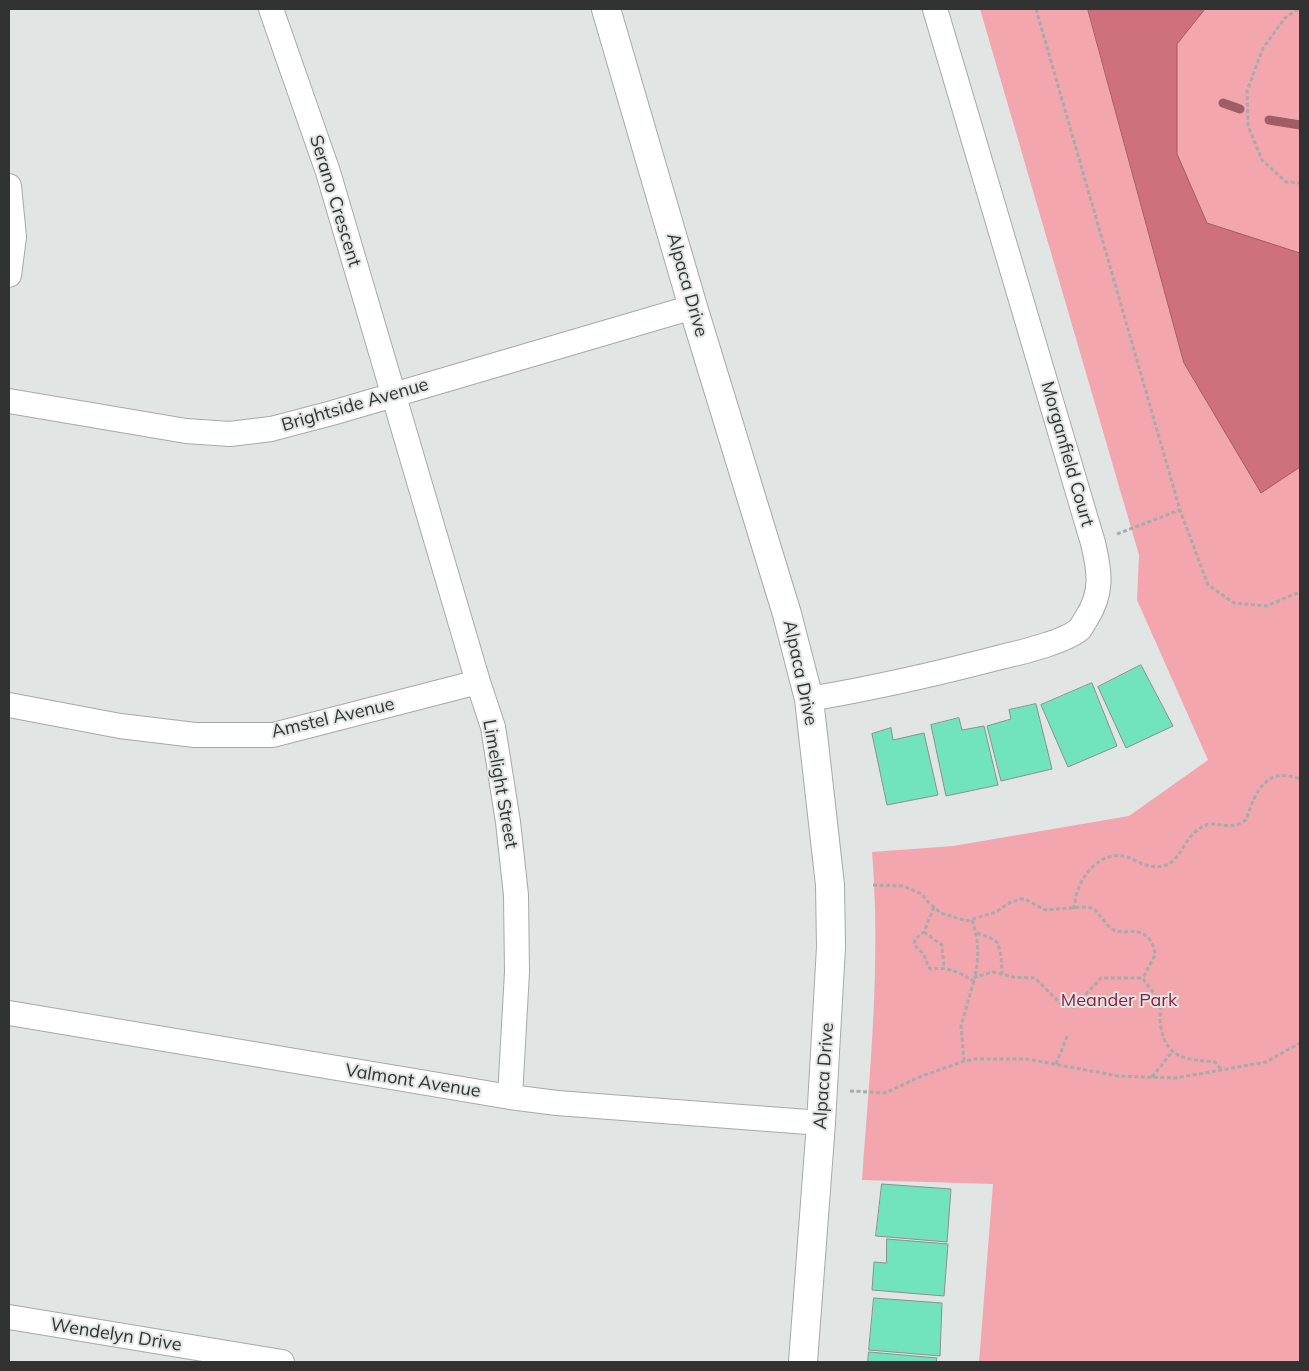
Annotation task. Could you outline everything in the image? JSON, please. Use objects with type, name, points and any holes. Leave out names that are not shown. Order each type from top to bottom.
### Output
[{"type":"street","name":"Serano Crescent","points":[[271,9],[331,180],[394,394]]},
{"type":"street","name":"Alpaca Drive","points":[[606,9],[693,307],[787,614],[809,699],[830,885],[831,947],[821,1124],[803,1362]]},
{"type":"street","name":"Morganfield Court","points":[[809,699],[875,687],[1026,651],[1059,640],[1079,629],[1092,610],[1099,590],[1099,567],[1093,543],[935,9]]},
{"type":"street","points":[[9,186],[14,237],[9,274]]},
{"type":"street","name":"Brightside Avenue","points":[[9,401],[186,431],[230,434],[271,429],[332,413],[693,307]]},
{"type":"street","name":"Limelight Street","points":[[394,394],[478,682],[493,727],[508,822],[516,895],[517,972],[510,1097]]},
{"type":"street","name":"Amstel Avenue","points":[[9,705],[120,726],[195,735],[273,735],[478,682]]},
{"type":"street","name":"Valmont Avenue","points":[[9,1013],[510,1097],[557,1103],[821,1124]]},
{"type":"street","name":"Wendelyn Drive","points":[[9,1317],[282,1362]]},
{"type":"path","points":[[1036,9],[1180,510],[1208,585],[1234,603],[1266,606],[1300,592]]},
{"type":"path","points":[[1298,9],[1285,18],[1263,48],[1247,91],[1248,126],[1262,160],[1286,182],[1300,183]]},
{"type":"path","points":[[1093,543],[1180,510]]},
{"type":"path","points":[[1074,909],[1082,879],[1092,867],[1108,856],[1128,858],[1156,867],[1163,866],[1172,862],[1193,834],[1205,825],[1236,825],[1246,820],[1252,802],[1262,785],[1275,775],[1290,775],[1300,779]]},
{"type":"path","points":[[873,885],[904,886],[922,894],[941,912],[966,921],[996,912],[1009,903],[1021,899],[1025,899],[1045,910],[1092,908],[1112,929],[1126,933],[1138,932],[1148,938],[1155,948],[1155,955],[1143,978]]},
{"type":"path","points":[[934,907],[924,932],[915,939],[914,945],[924,954],[928,967],[931,969],[944,968],[955,970],[974,982]]},
{"type":"path","points":[[964,1061],[961,1026],[974,982],[979,947],[977,933],[972,920]]},
{"type":"path","points":[[924,932],[942,945],[944,968]]},
{"type":"path","points":[[977,933],[988,937],[998,944],[1002,974]]},
{"type":"path","points":[[975,977],[993,972],[1035,978],[1061,1004],[1074,1007],[1101,978],[1143,978]]},
{"type":"path","points":[[1143,978],[1160,1004],[1162,1034],[1172,1052],[1185,1058],[1215,1062],[1222,1070]]},
{"type":"path","points":[[1056,1064],[1068,1034]]},
{"type":"path","points":[[848,1091],[885,1092],[917,1078],[964,1061],[976,1059],[1027,1059],[1118,1076],[1176,1078],[1266,1062],[1300,1043]]},
{"type":"path","points":[[1152,1077],[1172,1052]]},
{"type":"green space","name":"Meander Park","points":[[980,9],[1300,9],[1300,1362],[979,1362],[993,1184],[862,1180],[875,975],[872,852],[953,846],[1129,816],[1208,760],[1137,600],[1139,555]]},
{"type":"shaded area","points":[[1088,9],[1205,9],[1177,44],[1177,154],[1207,223],[1300,253],[1300,467],[1261,493],[1184,363]]},
{"type":"building","points":[[1141,665],[1173,726],[1126,748],[1098,687]]},
{"type":"building","points":[[1092,683],[1117,746],[1068,767],[1041,705]]},
{"type":"building","points":[[1036,704],[1052,769],[1001,781],[987,726],[1011,719],[1009,710]]},
{"type":"building","points":[[959,718],[962,730],[984,726],[998,785],[946,796],[931,725]]},
{"type":"building","points":[[891,728],[893,740],[924,733],[938,795],[887,805],[872,734]]},
{"type":"building","points":[[882,1184],[951,1189],[947,1242],[876,1236]]},
{"type":"building","points":[[887,1239],[948,1244],[944,1296],[872,1290],[874,1262],[886,1263]]},
{"type":"building","points":[[874,1298],[942,1303],[940,1356],[869,1350]]},
{"type":"building","points":[[869,1352],[937,1358],[936,1362],[868,1362]]},
{"type":"waterway","points":[[1223,103],[1240,109]]},
{"type":"waterway","points":[[1269,120],[1300,125]]}]
